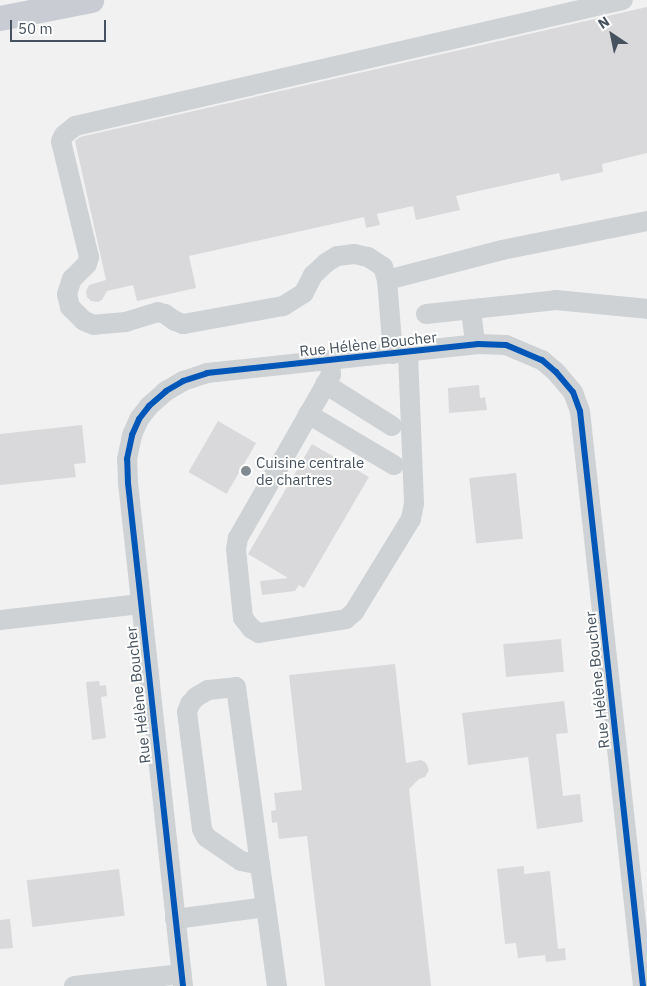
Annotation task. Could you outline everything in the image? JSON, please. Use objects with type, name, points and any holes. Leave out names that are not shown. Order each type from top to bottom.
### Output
[{"type":"main road","points":[[0,18],[91,0]]},
{"type":"street","points":[[330,361],[331,375],[238,538],[236,549],[243,618],[252,629],[259,633],[346,619],[354,612],[411,519],[414,503],[400,353],[383,267],[368,256],[354,254],[337,256],[312,274],[304,293],[283,306],[183,324],[158,312],[126,322],[94,325],[84,322],[70,307],[67,294],[72,279],[87,264],[89,256],[61,141],[64,135],[74,126],[624,0]]},
{"type":"street","points":[[387,280],[502,250],[647,221]]},
{"type":"street","points":[[426,314],[556,300],[647,308]]},
{"type":"street","points":[[471,310],[474,344]]},
{"type":"street","name":"Rue Hélène Boucher","points":[[182,980],[140,604],[127,459],[132,435],[139,419],[149,406],[166,391],[183,381],[207,374],[474,344],[506,344],[542,360],[556,372],[574,392],[580,411],[644,986]]},
{"type":"street","points":[[325,384],[392,426]]},
{"type":"street","points":[[308,414],[394,465]]},
{"type":"street","points":[[0,620],[140,604]]},
{"type":"street","points":[[260,865],[241,861],[206,837],[202,829],[187,712],[190,704],[196,697],[208,690],[236,687],[277,986]]},
{"type":"street","points":[[175,919],[266,907]]},
{"type":"street","points":[[74,986],[182,980]]},
{"type":"building","points":[[647,7],[647,153],[602,164],[603,172],[561,181],[559,173],[456,196],[460,210],[416,220],[413,206],[377,214],[380,225],[366,228],[364,217],[189,256],[196,288],[137,301],[133,285],[107,291],[102,300],[98,302],[91,301],[87,297],[86,291],[89,285],[106,280],[75,141],[80,137]]},
{"type":"building","points":[[479,385],[480,398],[485,397],[487,410],[449,413],[448,388]]},
{"type":"building","points":[[218,421],[256,443],[227,494],[188,472]]},
{"type":"building","points":[[82,425],[86,463],[74,464],[76,477],[0,485],[0,434]]},
{"type":"building","points":[[312,444],[369,477],[304,588],[299,585],[295,591],[262,595],[260,581],[288,578],[248,554]]},
{"type":"building","points":[[516,473],[523,539],[476,544],[469,478]]},
{"type":"building","points":[[561,639],[564,672],[506,677],[503,644]]},
{"type":"building","points":[[395,664],[406,763],[421,760],[426,763],[429,770],[425,777],[419,779],[409,789],[431,986],[325,986],[307,836],[279,839],[277,822],[272,823],[271,811],[276,810],[274,793],[302,790],[289,675]]},
{"type":"building","points":[[99,681],[100,686],[106,685],[107,696],[101,697],[106,738],[92,740],[86,682]]},
{"type":"building","points":[[564,701],[568,733],[556,734],[563,796],[580,794],[583,822],[537,829],[528,757],[468,765],[462,713]]},
{"type":"building","points":[[524,866],[524,874],[550,871],[558,949],[565,948],[566,960],[546,962],[545,955],[518,958],[516,943],[505,944],[497,869]]},
{"type":"building","points":[[119,869],[125,916],[32,927],[27,880]]},
{"type":"building","points":[[10,919],[13,948],[0,949],[0,920]]},
{"type":"cycle path","points":[[183,986],[128,483],[127,459],[132,435],[139,419],[149,406],[166,391],[183,381],[207,373],[478,344],[506,345],[542,360],[556,372],[573,392],[580,411],[643,986]]},
{"type":"place","name":"Cuisine centrale de chartres","points":[[246,471]]}]
